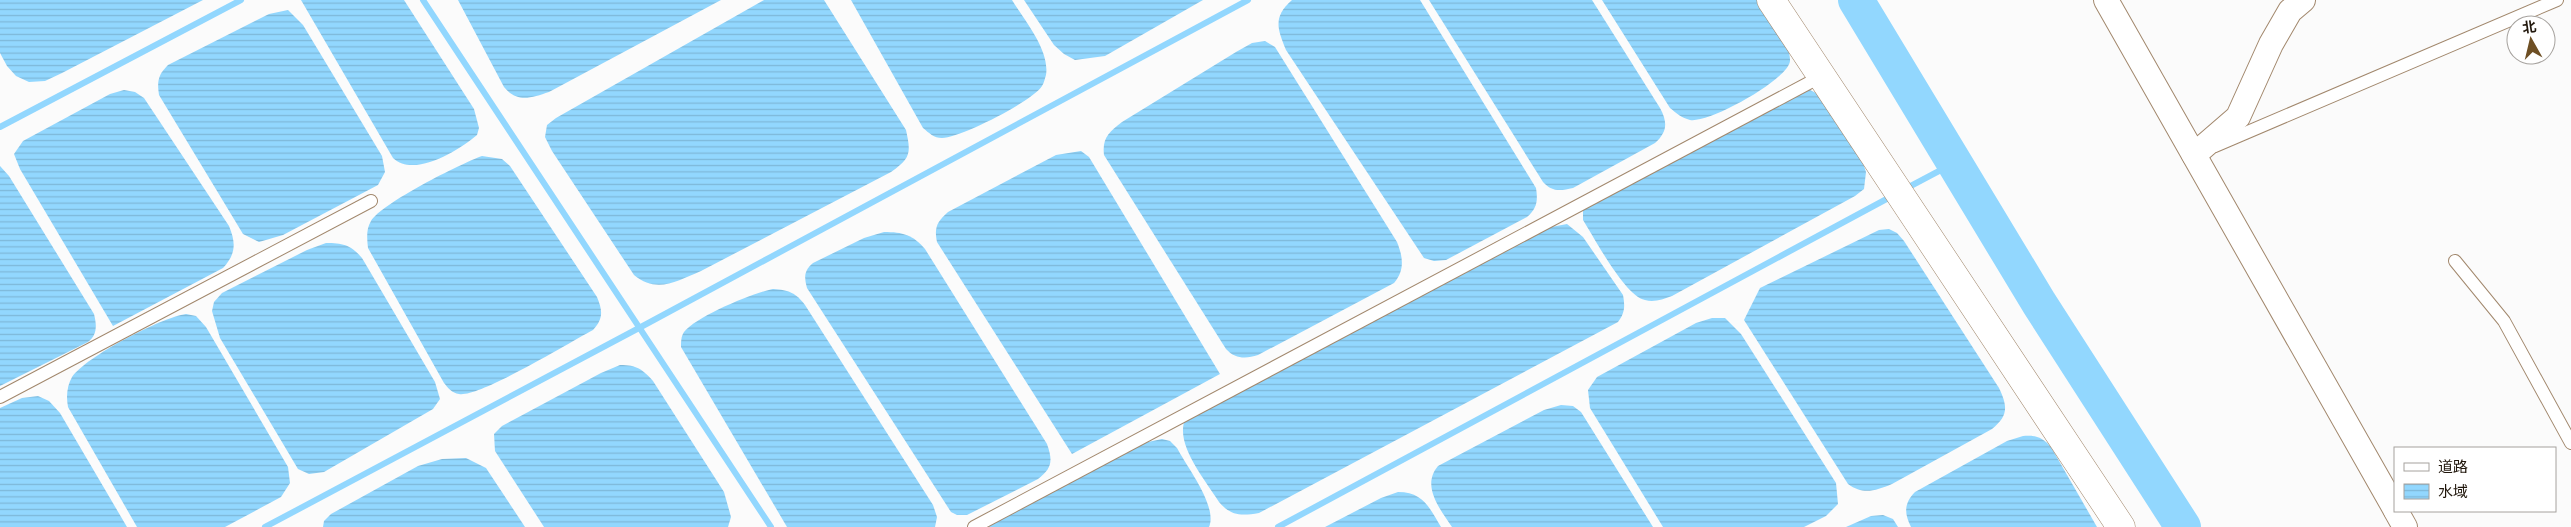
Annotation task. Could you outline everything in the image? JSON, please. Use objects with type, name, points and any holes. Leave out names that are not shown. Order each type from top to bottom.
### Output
[{"type":"street","points":[[1770,0],[2121,527]]},
{"type":"street","points":[[2106,0],[2394,508]]},
{"type":"street","points":[[2194,155],[2238,118],[2270,44],[2290,11],[2303,0]]},
{"type":"street","points":[[2396,512],[2405,527]]},
{"type":"lane","points":[[2194,155],[2557,0]]},
{"type":"lane","points":[[974,527],[1820,77]]},
{"type":"lane","points":[[0,397],[371,201]]},
{"type":"lane","points":[[2455,261],[2504,321],[2571,443]]},
{"type":"water","points":[[0,0],[203,0],[62,73],[45,81],[29,82],[16,76],[7,66],[0,53]]},
{"type":"water","points":[[301,0],[404,0],[474,109],[479,128],[477,135],[448,155],[424,164],[412,165],[402,163],[393,158]]},
{"type":"water","points":[[458,0],[721,0],[549,92],[525,98],[514,95],[504,87]]},
{"type":"water","points":[[764,0],[824,0],[906,130],[909,150],[906,159],[891,172],[684,279],[659,285],[642,281],[634,275],[552,151],[545,137],[547,125],[556,118]]},
{"type":"water","points":[[851,0],[1012,0],[1035,36],[1044,56],[1046,75],[1042,86],[1036,93],[1011,109],[979,126],[942,138],[934,136],[923,128]]},
{"type":"water","points":[[1024,0],[1203,0],[1105,56],[1075,60],[1064,54],[1054,45]]},
{"type":"water","points":[[1292,0],[1420,0],[1536,188],[1536,204],[1530,214],[1446,260],[1434,261],[1424,258],[1286,50],[1278,23],[1282,12]]},
{"type":"water","points":[[1429,0],[1592,0],[1660,108],[1665,123],[1662,135],[1655,143],[1573,188],[1560,190],[1550,188],[1543,182]]},
{"type":"water","points":[[1602,0],[1759,0],[1783,38],[1790,61],[1786,69],[1776,79],[1746,99],[1713,115],[1690,120],[1670,108]]},
{"type":"water","points":[[288,10],[303,25],[382,156],[385,172],[378,185],[283,235],[259,242],[243,234],[159,95],[158,82],[160,75],[168,65],[269,14]]},
{"type":"water","points":[[1265,41],[1275,47],[1397,242],[1402,263],[1398,278],[1394,283],[1258,355],[1241,357],[1233,355],[1226,349],[1104,155],[1104,144],[1107,136],[1122,122],[1236,52],[1252,43]]},
{"type":"water","points":[[124,90],[135,92],[144,98],[229,226],[234,248],[223,268],[113,326],[20,169],[14,154],[23,141],[110,94]]},
{"type":"water","points":[[1810,90],[1818,94],[1862,160],[1866,172],[1864,189],[1855,196],[1672,296],[1652,301],[1637,296],[1620,278],[1603,253],[1583,220],[1583,210],[1588,205],[1800,91]]},
{"type":"water","points":[[1081,151],[1089,157],[1220,374],[1072,454],[937,242],[936,229],[941,219],[948,212],[1056,155]]},
{"type":"water","points":[[482,156],[502,159],[510,166],[597,297],[601,315],[599,322],[593,330],[546,357],[504,379],[470,393],[459,394],[452,391],[444,383],[368,248],[367,234],[371,221],[390,204],[440,175]]},
{"type":"water","points":[[0,166],[9,176],[94,314],[96,326],[95,333],[88,342],[0,386]]},
{"type":"water","points":[[1567,224],[1583,237],[1623,295],[1624,309],[1618,322],[1259,513],[1237,514],[1223,507],[1192,461],[1187,449],[1183,427],[1186,417],[1546,228]]},
{"type":"water","points":[[1889,229],[1897,233],[1904,241],[1999,388],[2004,401],[2005,411],[2001,420],[1992,429],[1892,484],[1875,490],[1864,491],[1848,484],[1744,320],[1760,288],[1879,230]]},
{"type":"water","points":[[884,232],[912,237],[925,249],[1049,450],[1049,468],[1038,479],[967,515],[957,515],[951,512],[807,288],[806,274],[813,263],[864,238]]},
{"type":"water","points":[[326,243],[346,246],[354,250],[362,258],[435,382],[440,399],[433,409],[324,472],[309,474],[298,469],[220,338],[212,311],[214,302],[222,293],[307,250]]},
{"type":"water","points":[[773,289],[792,293],[805,305],[933,505],[937,517],[935,527],[787,527],[681,347],[681,339],[684,332],[701,319],[739,300]]},
{"type":"water","points":[[186,314],[196,316],[206,327],[288,467],[290,483],[281,497],[225,527],[137,527],[68,407],[68,388],[72,377],[80,369],[107,349],[160,322]]},
{"type":"water","points":[[1712,318],[1725,318],[1741,334],[1836,483],[1838,504],[1826,516],[1804,527],[1663,527],[1590,408],[1588,390],[1597,377],[1696,323]]},
{"type":"water","points":[[620,365],[639,368],[653,381],[724,492],[731,517],[728,527],[544,527],[495,451],[494,434],[502,426],[601,373]]},
{"type":"water","points":[[38,396],[49,401],[60,413],[127,527],[0,527],[0,408],[22,398]]},
{"type":"water","points":[[1561,405],[1573,406],[1581,412],[1653,527],[1452,527],[1438,505],[1432,489],[1431,481],[1438,466],[1544,410]]},
{"type":"water","points":[[2023,436],[2038,437],[2051,447],[2097,527],[1911,527],[1906,508],[1911,496],[1915,492],[2007,441]]},
{"type":"water","points":[[1162,439],[1170,441],[1177,448],[1200,487],[1209,509],[1211,519],[1209,527],[987,527],[1139,444]]},
{"type":"water","points":[[466,458],[486,468],[525,527],[323,527],[324,521],[331,514],[418,466],[442,459]]},
{"type":"water","points":[[1398,492],[1414,495],[1424,502],[1441,527],[1325,527],[1381,498]]},
{"type":"water","points":[[1883,515],[1893,519],[1898,527],[1846,527],[1871,516]]},
{"type":"waterway","points":[[0,127],[241,0]]},
{"type":"waterway","points":[[423,0],[771,527]]},
{"type":"waterway","points":[[265,527],[1248,0]]},
{"type":"waterway","points":[[1856,0],[2039,303],[2183,527]]},
{"type":"waterway","points":[[1905,189],[1939,171]]},
{"type":"waterway","points":[[1278,527],[1894,195]]}]
